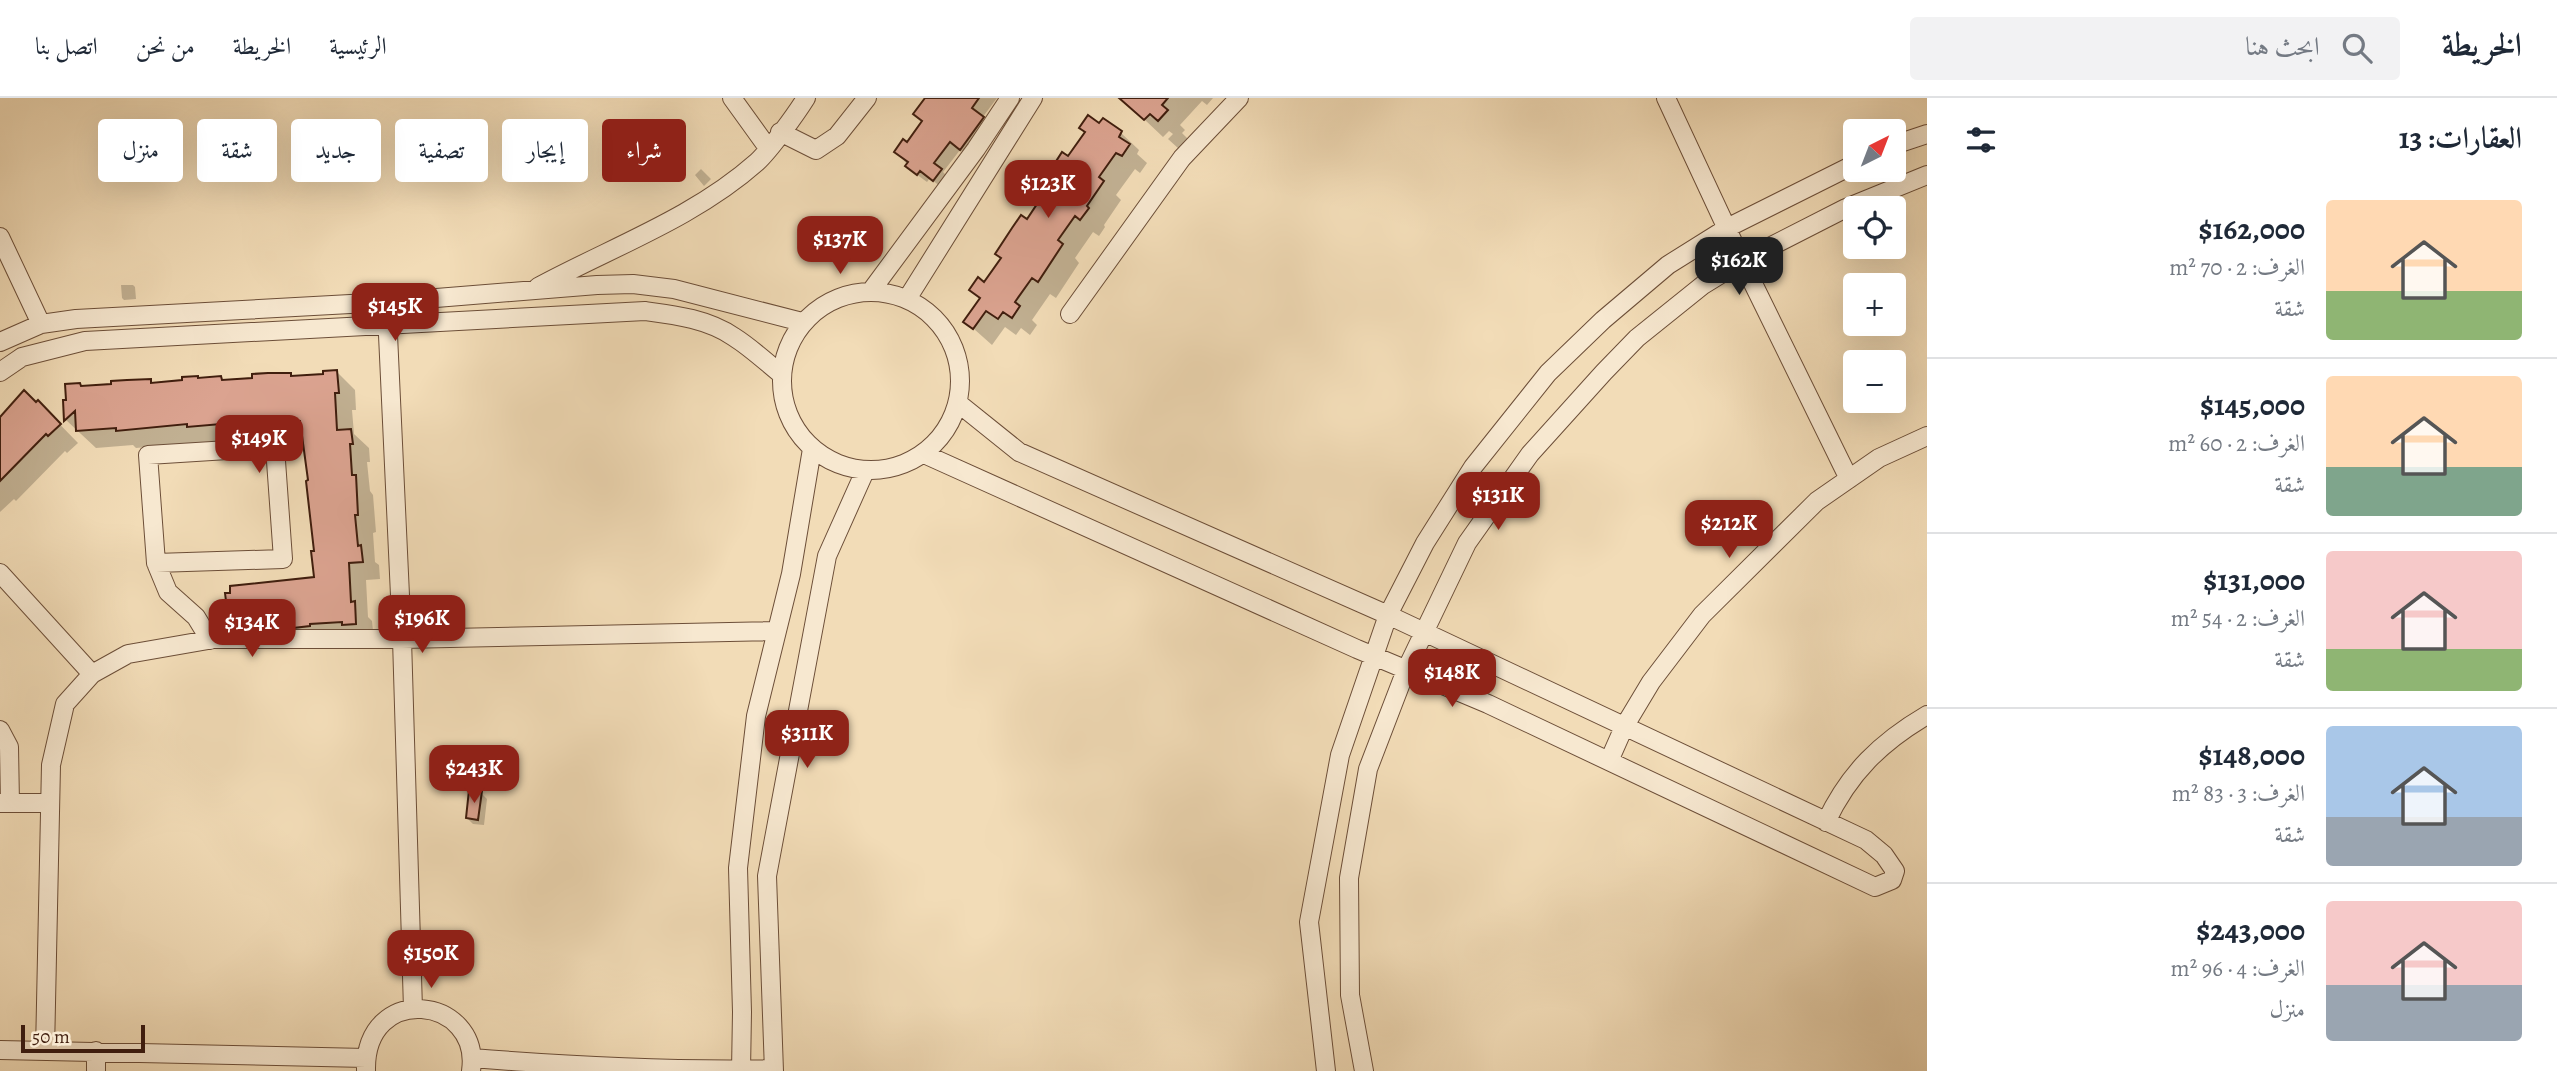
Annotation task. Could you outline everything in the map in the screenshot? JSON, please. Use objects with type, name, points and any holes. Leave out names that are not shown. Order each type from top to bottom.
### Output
[{"type":"street","points":[[732,98],[768,148]]},
{"type":"street","points":[[529,292],[594,257],[689,212],[758,161],[806,98]]},
{"type":"street","points":[[780,132],[816,150],[837,136],[867,98]]},
{"type":"street","points":[[871,291],[976,149],[1010,98]]},
{"type":"street","points":[[906,299],[1033,98]]},
{"type":"street","points":[[1070,314],[1182,158],[1239,98]]},
{"type":"street","points":[[1666,98],[1742,261],[1849,478]]},
{"type":"street","points":[[1906,141],[1927,134]]},
{"type":"street","points":[[1326,1071],[1309,922],[1340,755],[1388,615],[1425,543],[1473,467],[1548,373],[1603,320],[1668,265],[1727,229],[1843,170]]},
{"type":"street","points":[[1364,1071],[1350,995],[1349,878],[1368,769],[1406,670],[1467,543],[1530,454],[1637,338],[1703,285],[1742,261],[1846,208],[1927,175]]},
{"type":"street","points":[[1,245],[41,324]]},
{"type":"street","points":[[0,342],[41,324],[76,319],[387,302],[633,284],[674,289],[803,322]]},
{"type":"street","points":[[871,291],[906,299],[933,316],[951,342],[960,372],[958,403],[946,432],[924,454],[896,468],[866,471],[837,465],[812,449],[794,428],[783,402],[781,374],[788,346],[803,322],[822,306],[845,295],[871,291]]},
{"type":"street","points":[[387,302],[402,639],[413,1009]]},
{"type":"street","points":[[0,372],[22,357],[85,341],[645,311],[678,315],[732,335],[781,374]]},
{"type":"street","points":[[924,454],[1374,656],[1488,704],[1875,887],[1892,880],[1895,871],[1884,855],[1866,840],[1388,615],[1019,452],[958,403]]},
{"type":"street","points":[[1609,761],[1624,727],[1651,682],[1702,615],[1817,501],[1879,457],[1927,436]]},
{"type":"street","points":[[156,563],[283,559],[275,447],[148,456],[156,563],[168,592],[196,617],[210,640]]},
{"type":"street","points":[[741,1071],[738,868],[756,716],[791,574],[812,449]]},
{"type":"street","points":[[0,1050],[96,1051],[282,1063],[366,1064],[371,1038],[380,1024],[394,1014],[413,1009],[429,1009],[446,1015],[460,1027],[469,1043],[472,1065],[774,1070],[767,876],[827,556],[866,471]]},
{"type":"street","points":[[0,573],[92,674]]},
{"type":"street","points":[[46,1051],[51,765],[65,704],[92,674],[128,654],[210,640],[777,631]]},
{"type":"street","points":[[1826,822],[1855,772],[1903,729],[1927,715]]},
{"type":"street","points":[[0,730],[9,747],[5,803],[50,803]]},
{"type":"street","points":[[96,1051],[96,1071]]},
{"type":"building","points":[[925,98],[979,98],[972,108],[984,117],[960,150],[950,142],[934,163],[942,169],[933,181],[920,171],[917,175],[905,166],[908,162],[894,152],[903,139],[907,142],[922,121],[913,114]]},
{"type":"building","points":[[1119,98],[1168,98],[1162,105],[1168,110],[1158,121],[1150,114],[1144,120]]},
{"type":"building","points":[[1088,115],[1099,123],[1103,118],[1122,131],[1119,137],[1130,144],[1122,156],[1116,153],[1099,177],[1104,181],[1087,206],[1089,208],[1080,220],[1075,216],[1058,240],[1063,244],[1038,282],[1032,278],[1015,302],[1020,306],[1012,318],[1003,312],[998,319],[986,311],[973,329],[963,322],[980,298],[969,290],[978,277],[984,282],[1001,258],[995,254],[1021,215],[1027,219],[1043,195],[1037,191],[1062,152],[1068,156],[1085,132],[1079,128]]},
{"type":"building","points":[[337,370],[337,430],[351,429],[352,475],[356,475],[358,515],[355,515],[358,546],[361,545],[363,562],[349,563],[351,602],[355,601],[356,624],[342,625],[342,622],[293,628],[225,628],[224,618],[221,618],[220,601],[226,601],[225,593],[230,593],[230,586],[314,577],[308,480],[300,421],[76,431],[75,411],[64,421],[65,384],[80,383],[81,386],[151,379],[151,383],[198,376],[221,376],[222,380],[252,378],[252,374],[291,373],[291,376],[323,374],[323,371]]},
{"type":"building","points":[[24,390],[36,402],[38,400],[61,424],[48,436],[46,434],[0,481],[0,417]]},
{"type":"building","points":[[469,790],[482,791],[478,820],[466,818]]}]
